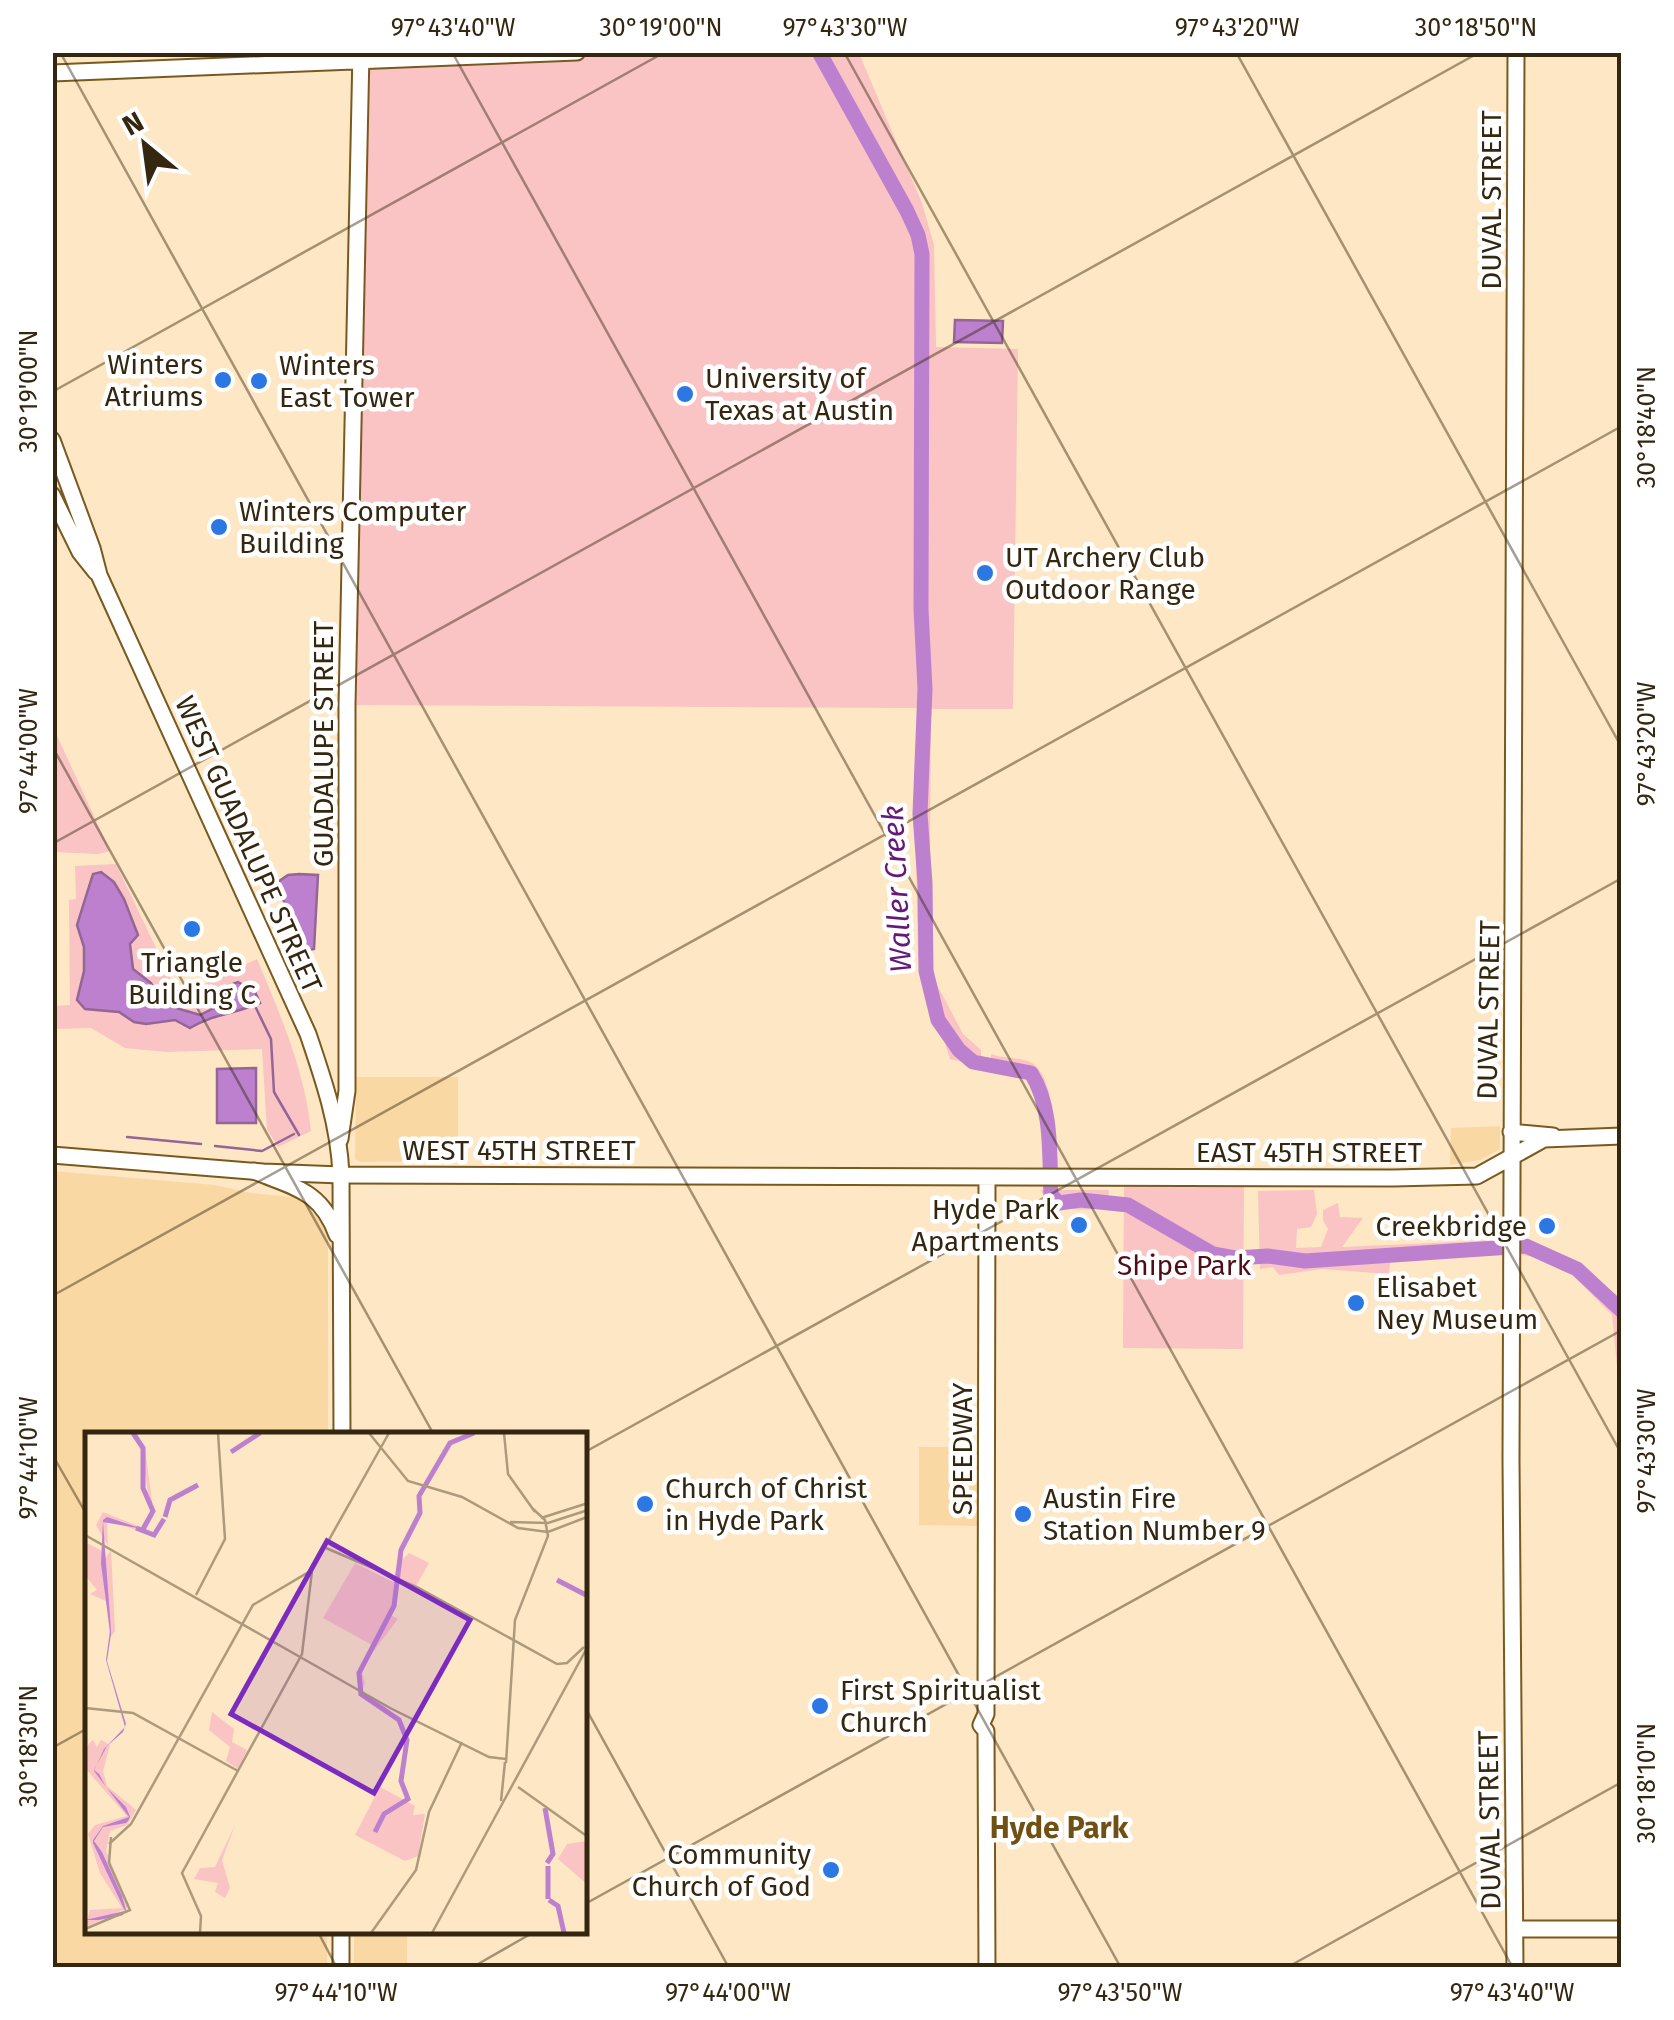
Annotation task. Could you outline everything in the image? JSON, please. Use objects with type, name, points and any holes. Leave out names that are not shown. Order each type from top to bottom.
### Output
[{"type":"street","points":[[52,73],[360,57],[577,52]]},
{"type":"street","name":"DUVAL STREET","points":[[1516,52],[1511,1156],[1516,1968]]},
{"type":"street","name":"GUADALUPE STREET","points":[[342,1432],[340,1140],[348,1091],[347,853],[360,57]]},
{"type":"street","name":"WEST GUADALUPE STREET","points":[[52,440],[99,575],[308,1034],[340,1140]]},
{"type":"street","name":"WEST GUADALUPE STREET","points":[[52,494],[80,552],[99,575]]},
{"type":"street","points":[[1512,1132],[1542,1132],[1557,1137]]},
{"type":"street","points":[[1477,1176],[1533,1143],[1557,1137],[1622,1136]]},
{"type":"street","name":"WEST 45TH STREET","points":[[52,1154],[254,1172],[341,1175],[987,1177]]},
{"type":"street","points":[[254,1172],[316,1198],[331,1217],[342,1248]]},
{"type":"street","points":[[1477,1176],[1500,1183],[1511,1193]]},
{"type":"street","name":"EAST 45TH STREET","points":[[987,1177],[1477,1176]]},
{"type":"street","name":"SPEEDWAY","points":[[987,1177],[987,1968]]},
{"type":"street","points":[[1515,1929],[1622,1929]]},
{"type":"street","points":[[341,1935],[341,1968]]},
{"type":"shaded area","points":[[955,320],[1003,321],[1002,343],[954,342]]},
{"type":"shaded area","points":[[101,872],[114,882],[124,899],[138,935],[130,944],[133,969],[151,983],[158,995],[173,1007],[200,1015],[218,1006],[221,988],[238,982],[255,992],[260,1003],[190,1028],[175,1020],[146,1024],[134,1022],[119,1012],[85,1009],[77,1000],[84,971],[84,947],[77,925],[93,874]]},
{"type":"shaded area","points":[[288,875],[318,875],[314,949],[309,950],[275,884]]},
{"type":"shaded area","points":[[256,1068],[256,1123],[217,1123],[217,1069]]},
{"type":"shaded area","points":[[356,1077],[458,1077],[458,1161],[355,1159]]},
{"type":"shaded area","points":[[1500,1126],[1500,1149],[1480,1160],[1450,1165],[1451,1128]]},
{"type":"shaded area","points":[[52,1171],[215,1185],[301,1198],[324,1218],[328,1234],[328,1432],[85,1432],[85,1935],[327,1935],[327,1967],[53,1967]]},
{"type":"shaded area","points":[[919,1447],[977,1447],[977,1526],[919,1525]]},
{"type":"shaded area","points":[[354,1935],[407,1935],[407,1967],[354,1967]]},
{"type":"green space","name":"University of Texas at Austin","points":[[577,52],[859,53],[922,203],[934,245],[936,347],[1018,349],[1013,709],[931,709],[930,846],[915,846],[918,708],[347,705],[361,62]]},
{"type":"green space","points":[[53,727],[110,851],[53,852]]},
{"type":"green space","points":[[916,858],[930,858],[933,977],[963,1034],[981,1050],[981,1066],[950,1059],[918,956]]},
{"type":"green space","points":[[116,864],[179,996],[257,959],[297,1065],[311,1131],[278,1147],[267,1129],[262,1049],[167,1052],[125,1048],[91,1028],[53,1029],[52,1006],[70,1005],[69,900],[76,899],[75,866]]},
{"type":"green space","points":[[991,1054],[1030,1062],[1044,1079],[1052,1108],[1058,1166],[1043,1166],[1040,1119],[1030,1084],[1020,1076],[991,1069]]},
{"type":"green space","name":"Shipe Park","points":[[1244,1185],[1243,1349],[1123,1348],[1124,1187]]},
{"type":"green space","points":[[1041,1190],[1109,1190],[1108,1209],[1061,1207],[1052,1204]]},
{"type":"green space","points":[[1314,1190],[1317,1214],[1311,1227],[1297,1229],[1296,1248],[1321,1247],[1328,1229],[1323,1210],[1338,1203],[1340,1217],[1363,1218],[1342,1247],[1501,1240],[1500,1254],[1390,1261],[1389,1274],[1322,1269],[1279,1275],[1273,1267],[1260,1269],[1258,1191]]},
{"type":"green space","points":[[1522,1239],[1572,1261],[1621,1298],[1621,1386],[1612,1315],[1558,1260],[1522,1255]]},
{"type":"waterway","name":"Waller Creek","points":[[819,52],[907,211],[922,254],[921,609],[925,689],[920,814],[926,971],[938,1020],[959,1050],[973,1062],[1031,1073],[1046,1116],[1051,1195],[1059,1203],[1081,1200],[1128,1205],[1213,1254],[1235,1258],[1268,1256],[1305,1261],[1526,1246],[1577,1269],[1622,1311]]},
{"type":"waterway","points":[[255,1006],[271,1039],[274,1092],[299,1135]]},
{"type":"waterway","points":[[215,1146],[262,1151],[294,1134]]},
{"type":"waterway","points":[[127,1137],[201,1144]]},
{"type":"place","name":"Winters Atriums","points":[[223,380]]},
{"type":"place","name":"Winters East Tower","points":[[259,381]]},
{"type":"place","name":"University of Texas at Austin","points":[[685,394]]},
{"type":"place","name":"Winters Computer Building","points":[[219,527]]},
{"type":"place","name":"UT Archery Club Outdoor Range","points":[[985,573]]},
{"type":"place","name":"Triangle Building C","points":[[192,929]]},
{"type":"place","name":"Hyde Park Apartments","points":[[1079,1225]]},
{"type":"place","name":"Creekbridge","points":[[1547,1226]]},
{"type":"place","name":"Elisabet Ney Museum","points":[[1356,1303]]},
{"type":"place","name":"Church of Christ in Hyde Park","points":[[645,1504]]},
{"type":"place","name":"Austin Fire Station Number 9","points":[[1023,1514]]},
{"type":"place","name":"First Spiritualist Church","points":[[820,1706]]},
{"type":"place","name":"Community Church of God","points":[[831,1870]]},
{"type":"district","name":"Hyde Park","points":[[1059,1828]]}]
